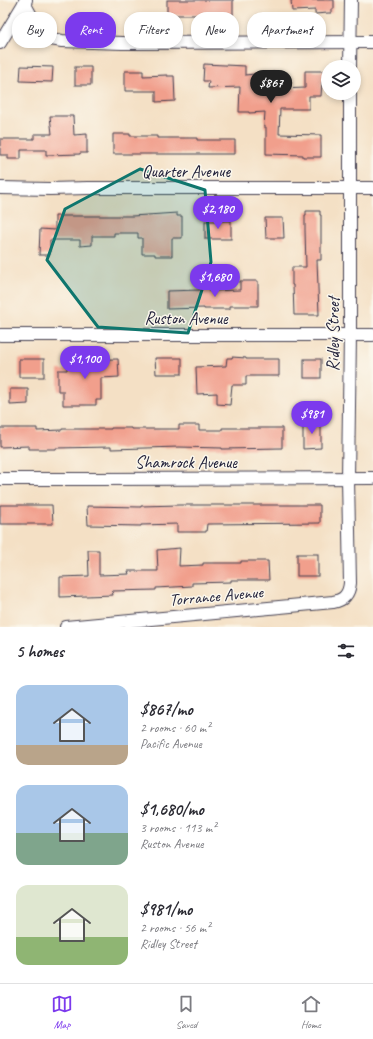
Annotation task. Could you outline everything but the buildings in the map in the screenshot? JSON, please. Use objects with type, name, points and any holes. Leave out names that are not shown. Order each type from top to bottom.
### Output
[{"type":"street","points":[[350,60],[351,0]]},
{"type":"street","points":[[25,1],[39,30],[51,38],[62,41],[122,43],[373,42]]},
{"type":"street","points":[[0,43],[25,1]]},
{"type":"street","name":"Ridley Street","points":[[349,576],[348,478],[350,335],[350,100]]},
{"type":"street","name":"Quarter Avenue","points":[[0,188],[373,188]]},
{"type":"street","name":"Ruston Avenue","points":[[0,335],[373,335]]},
{"type":"street","name":"Shamrock Avenue","points":[[0,479],[94,480],[373,478]]},
{"type":"street","name":"Torrance Avenue","points":[[66,627],[339,601],[349,590],[349,576]]},
{"type":"highlighted area","points":[[140,169],[205,190],[211,262],[188,333],[98,327],[47,260],[65,209]]}]
